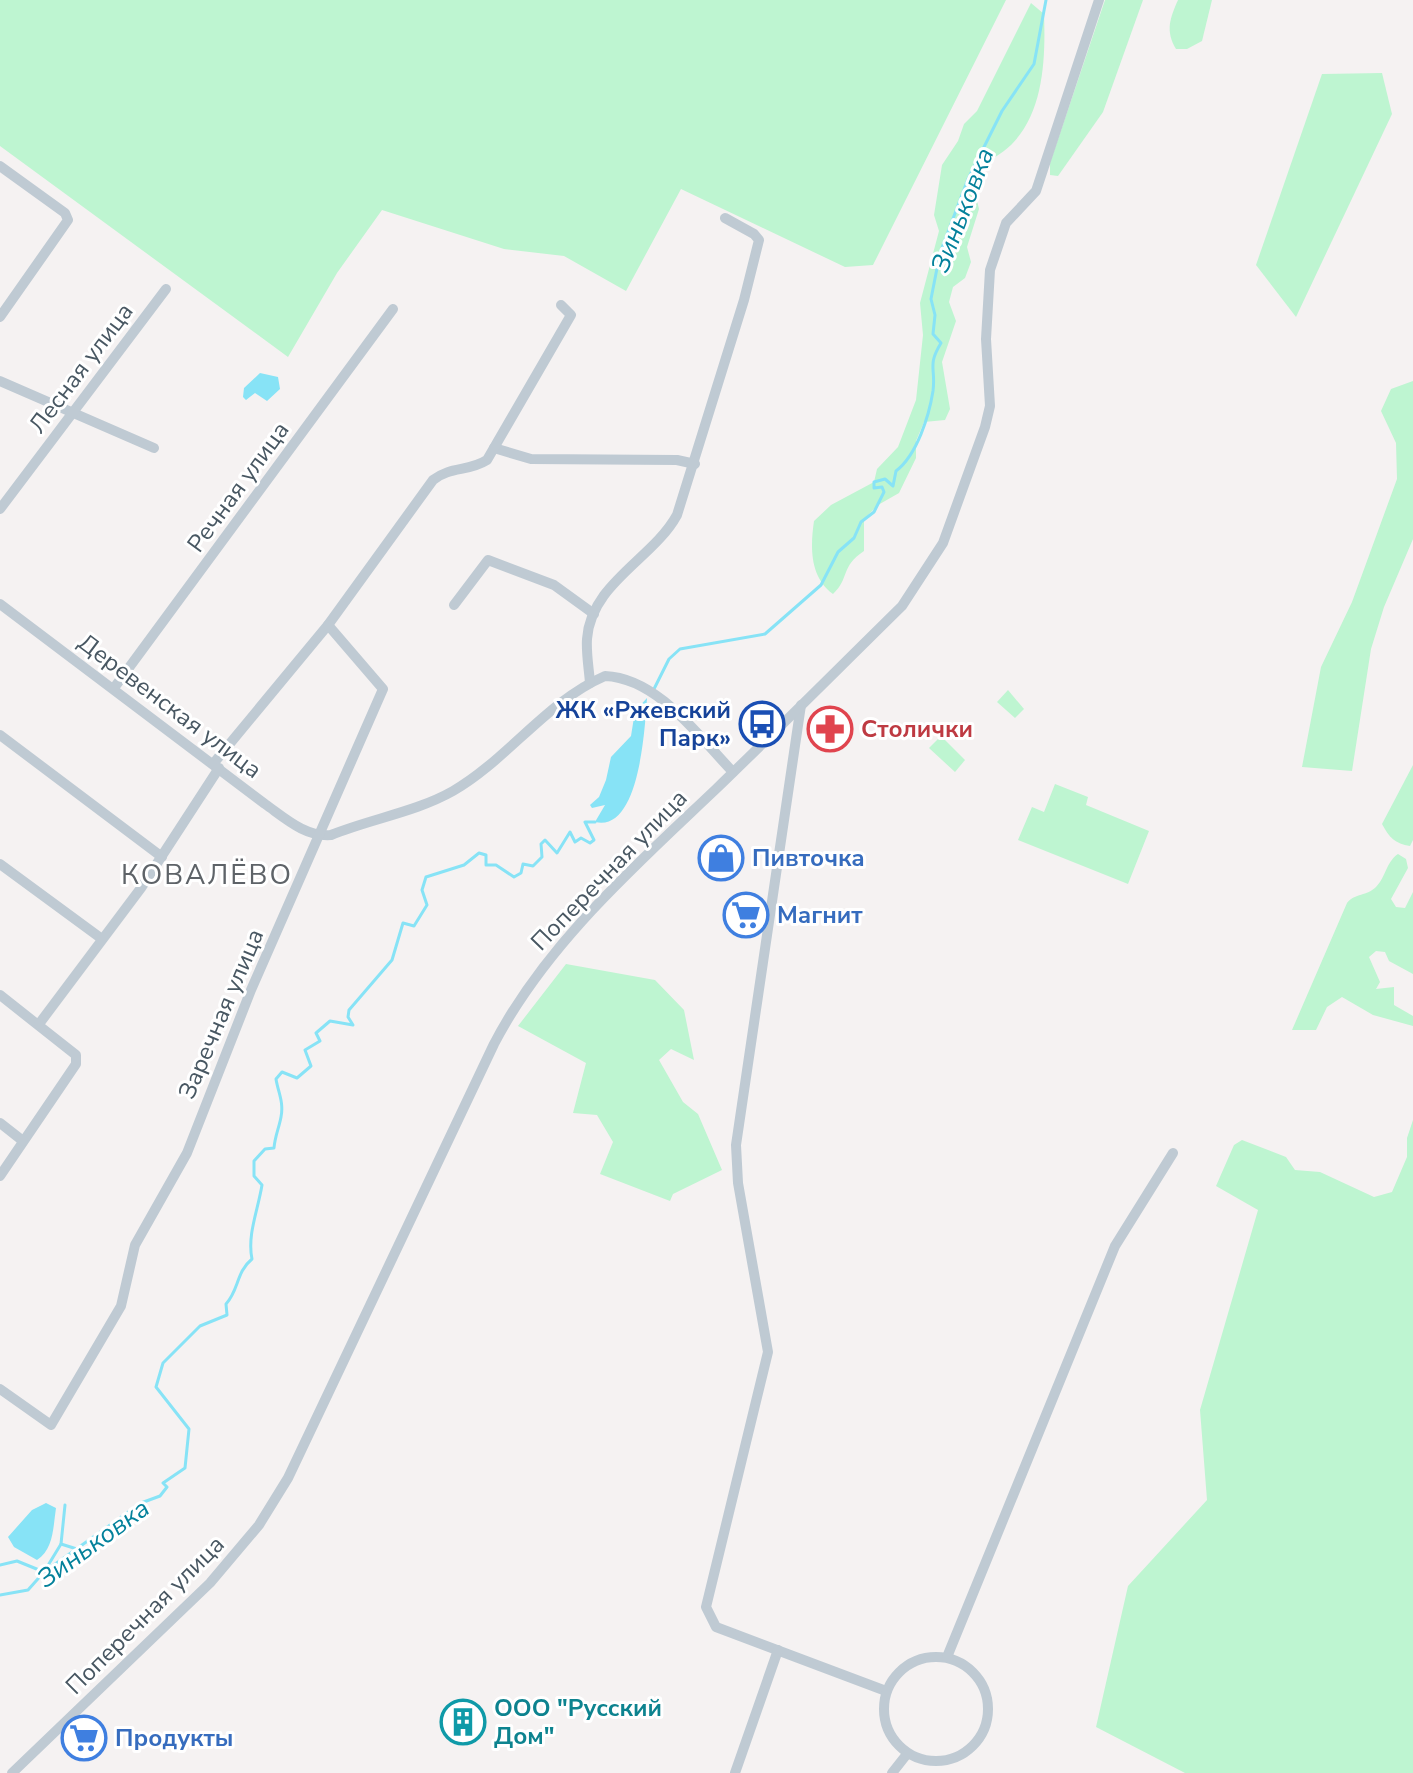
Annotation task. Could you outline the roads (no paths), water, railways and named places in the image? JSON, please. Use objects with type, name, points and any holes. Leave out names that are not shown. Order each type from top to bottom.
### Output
[{"type":"street","name":"Поперечная улица","points":[[12,1773],[189,1605],[238,1553],[259,1525],[288,1478],[510,1014],[594,909],[915,590],[954,517],[990,406],[986,305],[999,237],[1006,223],[1036,191],[1099,0]]},
{"type":"street","points":[[0,166],[65,213],[68,220],[66,228],[0,317]]},
{"type":"street","points":[[590,683],[587,640],[594,614],[618,578],[668,532],[695,464],[759,240],[725,218]]},
{"type":"street","name":"Лесная улица","points":[[0,509],[166,289]]},
{"type":"street","points":[[39,1024],[162,857],[216,766],[328,625],[433,480],[455,467],[476,467],[487,460],[571,315],[561,305]]},
{"type":"street","name":"Речная улица","points":[[114,688],[393,309]]},
{"type":"street","points":[[0,381],[154,448]]},
{"type":"street","points":[[494,448],[531,459],[677,460],[695,464]]},
{"type":"street","points":[[454,605],[488,560],[554,585],[594,614]]},
{"type":"street","name":"Деревенская улица","points":[[0,604],[297,827],[319,836]]},
{"type":"street","name":"Заречная улица","points":[[0,1389],[51,1425],[121,1306],[135,1245],[187,1153],[245,1004],[383,689],[328,625]]},
{"type":"street","points":[[319,836],[331,835],[452,792],[590,683],[605,676],[618,677],[654,694],[733,772]]},
{"type":"street","points":[[801,705],[736,1145],[738,1183],[767,1332],[767,1363],[706,1607],[716,1627],[886,1691]]},
{"type":"street","points":[[777,728],[788,735],[794,747]]},
{"type":"street","points":[[0,735],[162,857]]},
{"type":"street","points":[[0,864],[102,939]]},
{"type":"street","points":[[0,995],[76,1055],[76,1064],[0,1176]]},
{"type":"street","points":[[0,1123],[23,1141]]},
{"type":"street","points":[[947,1657],[1115,1246],[1173,1153]]},
{"type":"street","points":[[735,1773],[778,1650]]},
{"type":"street","points":[[947,1657],[964,1664],[977,1676],[987,1695],[988,1716],[981,1736],[967,1752],[948,1761],[926,1761],[907,1754],[890,1737],[883,1714],[886,1691],[898,1672],[916,1660],[947,1657]]},
{"type":"street","points":[[892,1773],[907,1754]]},
{"type":"water","points":[[260,373],[278,377],[280,389],[267,401],[255,393],[246,400],[243,397],[244,388]]},
{"type":"water","points":[[647,698],[642,752],[631,795],[622,811],[610,821],[595,822],[605,805],[592,808],[590,805],[599,797],[611,757],[631,736],[635,711]]},
{"type":"water","points":[[46,1503],[56,1508],[53,1530],[47,1550],[37,1560],[14,1547],[8,1537],[32,1510]]},
{"type":"waterway","name":"Зиньковка","points":[[654,689],[669,659],[680,649],[765,634],[821,585],[838,552],[854,538],[861,522],[874,512],[884,492],[882,487],[874,488],[874,482],[885,479],[893,486],[896,471],[910,455],[921,434],[931,401],[933,362],[941,343],[933,334],[935,315],[931,299],[940,253],[968,179],[1002,111],[1034,64],[1046,0]]},
{"type":"waterway","name":"Зиньковка","points":[[0,1595],[28,1590],[44,1572],[141,1503],[160,1496],[167,1487],[163,1483],[185,1468],[189,1429],[156,1387],[163,1363],[200,1326],[227,1315],[226,1304],[252,1259],[252,1232],[262,1185],[254,1176],[254,1161],[265,1149],[274,1148],[282,1112],[276,1079],[282,1072],[297,1078],[311,1066],[305,1050],[320,1041],[316,1033],[330,1021],[353,1025],[348,1017],[349,1010],[392,960],[403,923],[414,926],[427,905],[422,890],[426,877],[464,865],[479,853],[486,855],[486,865],[496,865],[514,877],[521,873],[523,864],[533,866],[542,857],[541,844],[545,840],[557,853],[570,832],[575,842],[581,838],[590,843],[594,840],[585,822],[595,822]]},
{"type":"waterway","points":[[0,1565],[17,1561],[44,1572],[61,1544],[65,1505]]},
{"type":"waterway","points":[[61,1544],[80,1550]]},
{"type":"place","name":"ЖК «Ржевский Парк»","points":[[762,724]]},
{"type":"place","name":"Столички","points":[[830,729]]},
{"type":"place","name":"Пивточка","points":[[721,858]]},
{"type":"place","name":"Магнит","points":[[746,915]]},
{"type":"place","name":"ООО \"Русский Дом\"","points":[[463,1722]]},
{"type":"place","name":"Продукты","points":[[84,1738]]},
{"type":"district","name":"КОВАЛЁВО","points":[[207,874]]}]
